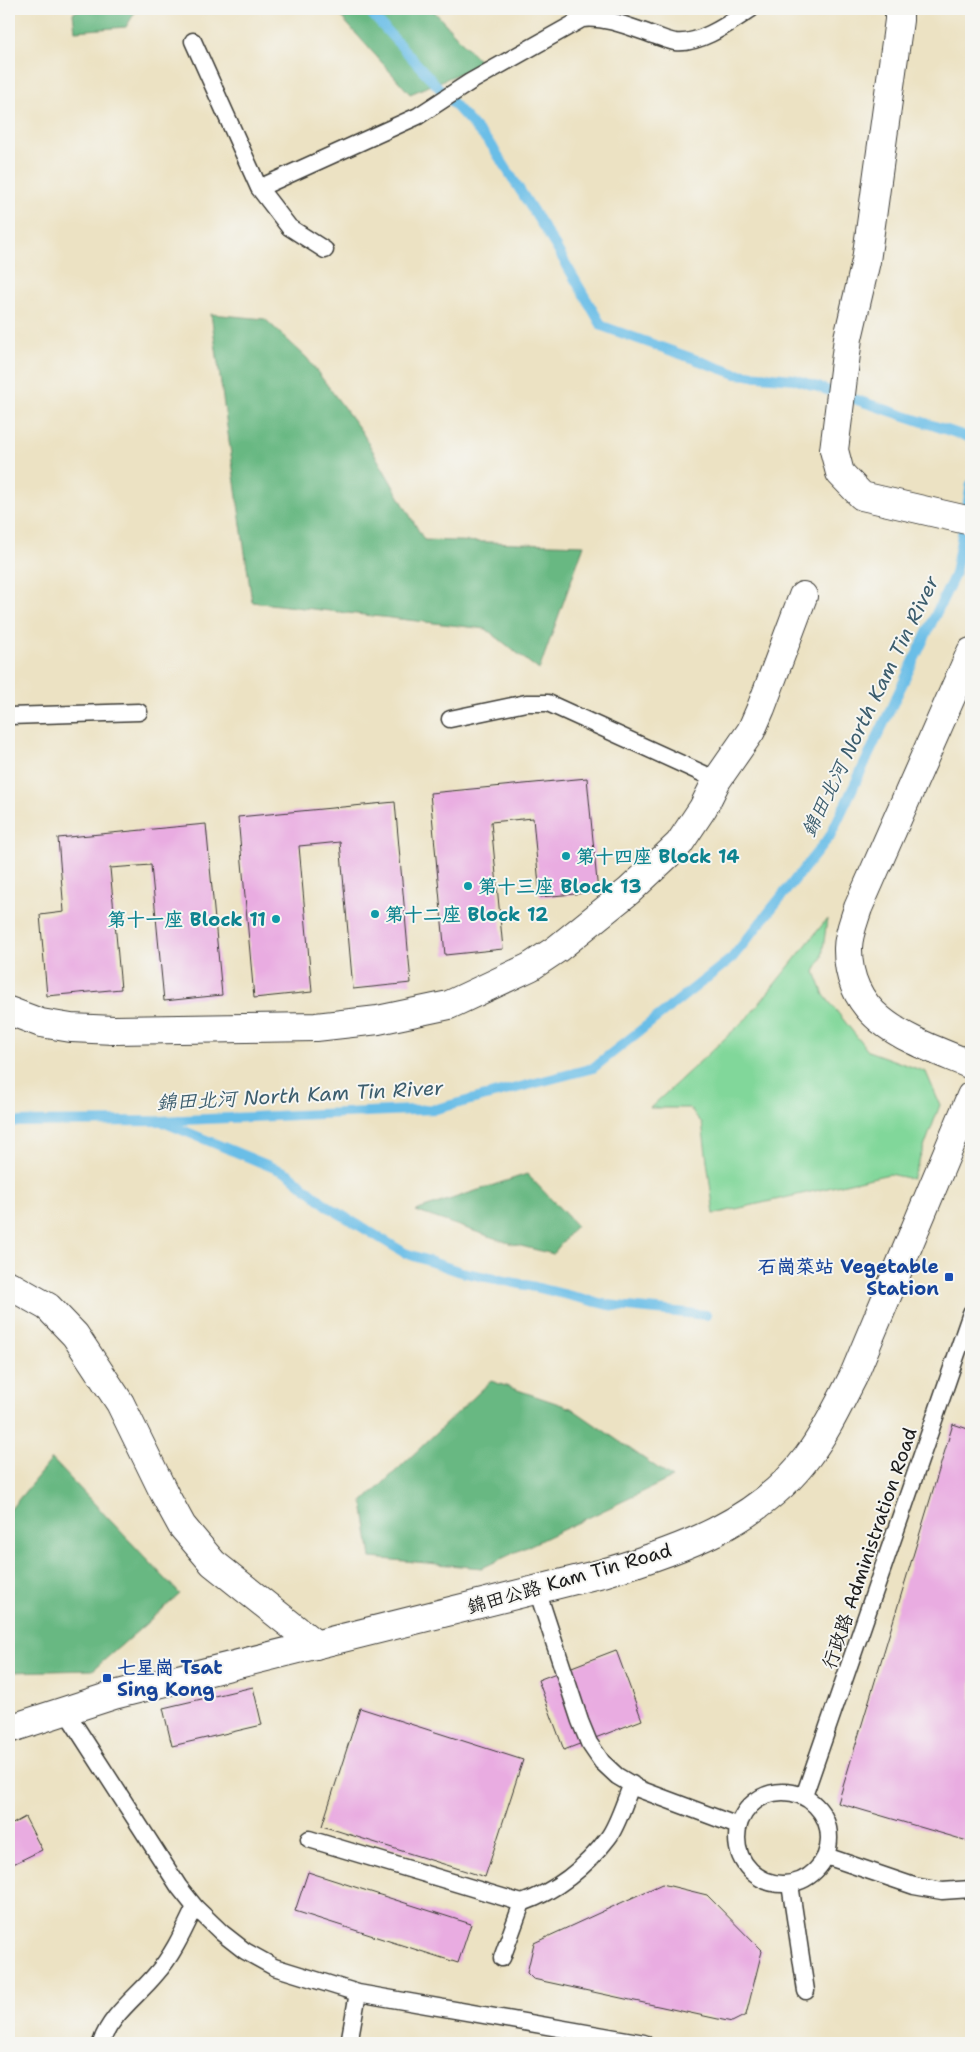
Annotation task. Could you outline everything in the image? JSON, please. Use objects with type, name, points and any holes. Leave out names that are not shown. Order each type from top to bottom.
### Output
[{"type":"street","points":[[898,9],[899,20],[866,261],[848,338],[834,450],[840,473],[862,496],[971,521]]},
{"type":"street","points":[[9,1012],[41,1023],[71,1028],[124,1030],[316,1027],[378,1020],[449,1005],[530,967],[557,949],[630,890],[679,844],[704,808],[717,780],[754,723],[804,596]]},
{"type":"street","points":[[971,652],[858,908],[848,947],[849,966],[853,982],[860,997],[882,1023],[912,1040],[971,1065]]},
{"type":"street","name":"錦田公路 Kam Tin Road","points":[[9,1729],[124,1693],[537,1590],[641,1562],[707,1536],[738,1520],[763,1502],[806,1458],[820,1438],[853,1377],[971,1096]]},
{"type":"street","points":[[9,1284],[48,1307],[75,1335],[120,1403],[182,1526],[213,1564],[316,1645]]},
{"type":"lane","points":[[259,188],[418,116],[470,82],[582,19],[608,20],[675,42],[690,41],[705,36],[751,9]]},
{"type":"lane","points":[[193,41],[259,188],[289,228],[325,250]]},
{"type":"lane","points":[[450,719],[526,703],[548,703],[717,780]]},
{"type":"lane","points":[[9,716],[139,712]]},
{"type":"lane","name":"行政路 Administration Road","points":[[804,1796],[971,1313]]},
{"type":"lane","points":[[537,1590],[589,1743],[602,1762],[617,1776],[639,1789],[738,1826]]},
{"type":"lane","points":[[65,1710],[179,1886],[195,1907],[245,1952],[267,1963],[358,1993],[644,2043]]},
{"type":"lane","points":[[309,1839],[522,1903],[537,1898],[572,1876],[609,1837],[632,1784]]},
{"type":"lane","points":[[781,1791],[804,1796],[813,1803],[826,1822],[829,1833],[826,1856],[811,1875],[790,1884],[767,1882],[756,1877],[748,1869],[737,1849],[738,1826],[742,1815],[749,1805],[770,1793],[781,1791]]},
{"type":"lane","points":[[826,1856],[914,1886],[942,1891],[971,1888]]},
{"type":"lane","points":[[790,1884],[806,1991]]},
{"type":"lane","points":[[502,1958],[522,1903]]},
{"type":"lane","points":[[101,2043],[106,2030],[115,2016],[158,1973],[182,1934],[195,1907]]},
{"type":"lane","points":[[349,2043],[358,1993]]},
{"type":"green space","points":[[82,9],[137,9],[126,27],[75,31],[73,13]]},
{"type":"green space","points":[[334,9],[432,9],[482,64],[410,94]]},
{"type":"green space","points":[[211,314],[265,319],[307,358],[362,432],[424,540],[584,545],[539,670],[486,629],[252,602]]},
{"type":"green space","points":[[827,919],[822,957],[815,972],[824,995],[868,1051],[926,1072],[940,1105],[912,1179],[889,1174],[714,1214],[702,1123],[689,1108],[650,1108],[749,1016]]},
{"type":"green space","points":[[527,1174],[576,1225],[553,1254],[509,1243],[415,1211]]},
{"type":"green space","points":[[491,1381],[571,1408],[672,1478],[482,1568],[371,1558],[363,1502]]},
{"type":"green space","points":[[52,1459],[180,1594],[93,1670],[9,1672],[9,1511]]},
{"type":"building","points":[[587,778],[598,892],[540,897],[533,818],[491,822],[503,949],[445,955],[430,793]]},
{"type":"building","points":[[395,802],[411,983],[353,989],[340,842],[299,846],[312,992],[254,998],[238,817]]},
{"type":"building","points":[[206,824],[222,995],[164,1001],[151,865],[110,868],[121,989],[47,996],[40,915],[64,912],[58,838]]},
{"type":"building","points":[[953,1424],[971,1430],[971,1842],[838,1803]]},
{"type":"building","points":[[616,1650],[642,1720],[564,1750],[538,1680]]},
{"type":"building","points":[[253,1687],[262,1725],[172,1746],[163,1708]]},
{"type":"building","points":[[360,1708],[523,1760],[485,1877],[322,1826]]},
{"type":"building","points":[[25,1817],[42,1850],[9,1866],[9,1826]]},
{"type":"building","points":[[308,1872],[471,1924],[458,1963],[295,1911]]},
{"type":"building","points":[[662,1884],[707,1895],[762,1951],[746,2015],[732,2022],[533,1979],[527,1973],[534,1943]]},
{"type":"waterway","points":[[367,9],[492,146],[556,247],[602,326],[736,374],[794,379],[971,438]]},
{"type":"waterway","name":"錦田北河 North Kam Tin River","points":[[9,1122],[160,1121],[436,1109],[593,1068],[732,958],[830,836],[955,574],[971,484]]},
{"type":"waterway","points":[[165,1123],[289,1174],[330,1208],[405,1253],[461,1272],[535,1287],[608,1305],[706,1315]]},
{"type":"place","name":"第十四座 Block 14","points":[[566,856]]},
{"type":"place","name":"第十三座 Block 13","points":[[468,886]]},
{"type":"place","name":"第十二座 Block 12","points":[[375,914]]},
{"type":"place","name":"第十一座 Block 11","points":[[276,919]]},
{"type":"place","name":"石崗菜站 Vegetable Station","points":[[949,1277]]},
{"type":"place","name":"七星崗 Tsat Sing Kong","points":[[107,1678]]}]
